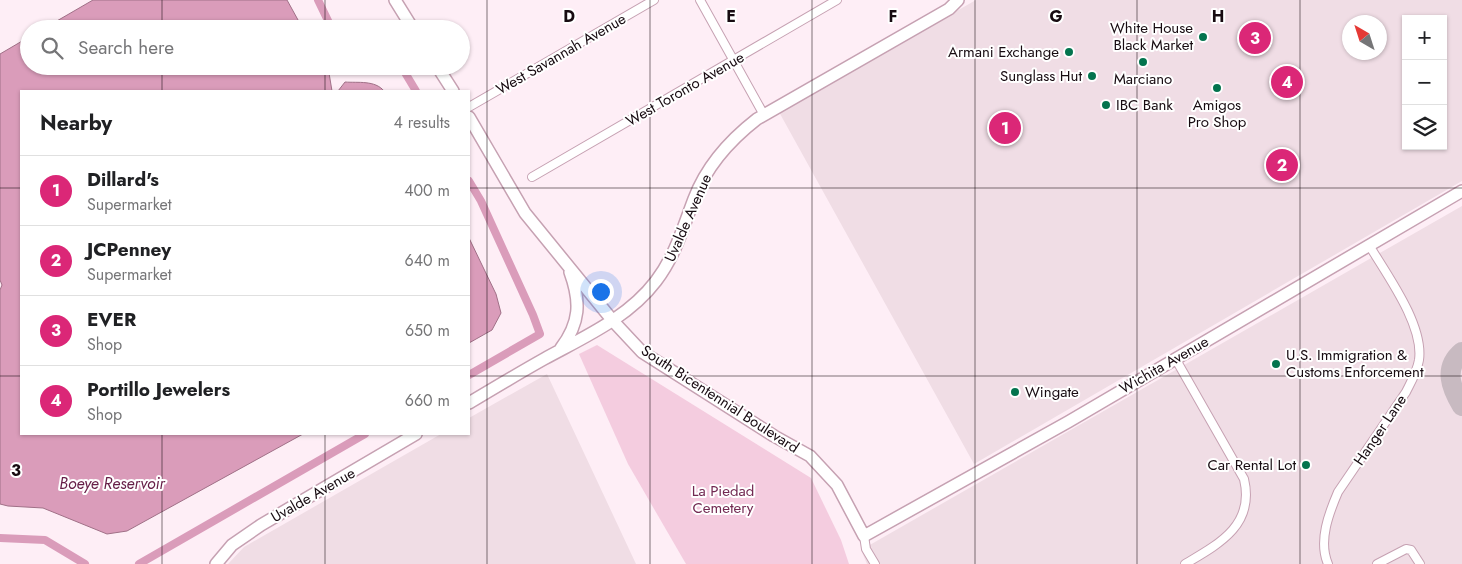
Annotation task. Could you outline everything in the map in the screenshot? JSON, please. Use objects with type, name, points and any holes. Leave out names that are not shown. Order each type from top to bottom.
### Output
[{"type":"main road","points":[[395,0],[407,20]]},
{"type":"main road","name":"Uvalde Avenue","points":[[470,402],[613,321],[646,294],[671,260],[694,199],[709,169],[719,155],[743,130],[764,115],[949,9],[958,0]]},
{"type":"main road","points":[[443,75],[452,90]]},
{"type":"main road","name":"South Bicentennial Boulevard","points":[[470,119],[525,213],[613,321],[642,352],[774,436],[810,456],[837,485],[864,536]]},
{"type":"main road","name":"Wichita Avenue","points":[[864,536],[1068,422],[1174,358],[1462,191]]},
{"type":"main road","points":[[559,351],[569,338],[576,320],[578,305],[575,284],[568,266]]},
{"type":"main road","name":"Uvalde Avenue","points":[[216,564],[232,545],[261,525],[414,435]]},
{"type":"street","name":"West Savannah Avenue","points":[[470,106],[654,0]]},
{"type":"street","points":[[700,0],[764,115]]},
{"type":"street","name":"West Toronto Avenue","points":[[532,177],[837,0]]},
{"type":"street","name":"Hanger Lane","points":[[1328,564],[1325,552],[1325,530],[1330,510],[1338,492],[1406,392],[1419,361],[1419,344],[1416,328],[1369,245]]},
{"type":"street","points":[[1174,358],[1240,472],[1247,492],[1243,513],[1236,527],[1214,547],[1185,564]]},
{"type":"street","points":[[864,536],[866,549],[875,564]]},
{"type":"street","points":[[1376,564],[1406,549],[1413,553],[1420,564]]},
{"type":"shaded area","points":[[976,0],[1462,0],[1462,181],[974,464],[779,112]]},
{"type":"shaded area","points":[[1462,206],[1462,564],[867,564],[861,550]]},
{"type":"shaded area","points":[[547,374],[636,564],[228,564],[244,547],[439,435],[470,435],[470,417]]},
{"type":"green space","name":"La Piedad Cemetery","points":[[597,345],[811,478],[841,540],[849,564],[686,564],[628,464],[579,354]]},
{"type":"water","points":[[93,0],[287,0],[298,20],[59,20]]},
{"type":"water","name":"Boeye Reservoir","points":[[20,42],[20,75],[329,75],[332,90],[20,90],[20,435],[301,435],[127,531],[107,534],[43,508],[0,504],[0,290],[2,285],[0,280],[0,54]]},
{"type":"water","points":[[345,82],[361,82],[376,85],[383,90],[339,90]]},
{"type":"water","points":[[470,240],[496,294],[501,313],[492,330],[470,342]]},
{"type":"waterway","points":[[318,0],[328,20]]},
{"type":"waterway","points":[[406,75],[415,90]]},
{"type":"waterway","points":[[470,183],[481,201],[540,334],[470,374]]},
{"type":"waterway","points":[[139,564],[363,435]]},
{"type":"waterway","points":[[0,538],[45,540],[85,564]]},
{"type":"taxiway","points":[[1462,352],[1456,358],[1451,371],[1452,385],[1462,406]]},
{"type":"place","name":"White House Black Market","points":[[1203,37]]},
{"type":"place","name":"EVER","points":[[1255,38]]},
{"type":"place","name":"Armani Exchange","points":[[1069,52]]},
{"type":"place","name":"Marciano","points":[[1143,62]]},
{"type":"place","name":"Sunglass Hut","points":[[1092,76]]},
{"type":"place","name":"Portillo Jewelers","points":[[1287,82]]},
{"type":"place","name":"Amigos Pro Shop","points":[[1217,88]]},
{"type":"place","name":"IBC Bank","points":[[1106,105]]},
{"type":"place","name":"Dillard's","points":[[1005,128]]},
{"type":"place","name":"JCPenney","points":[[1282,165]]},
{"type":"place","name":"U.S. Immigration & Customs Enforcement","points":[[1276,364]]},
{"type":"place","name":"Wingate","points":[[1015,392]]},
{"type":"place","name":"Car Rental Lot","points":[[1306,465]]}]
